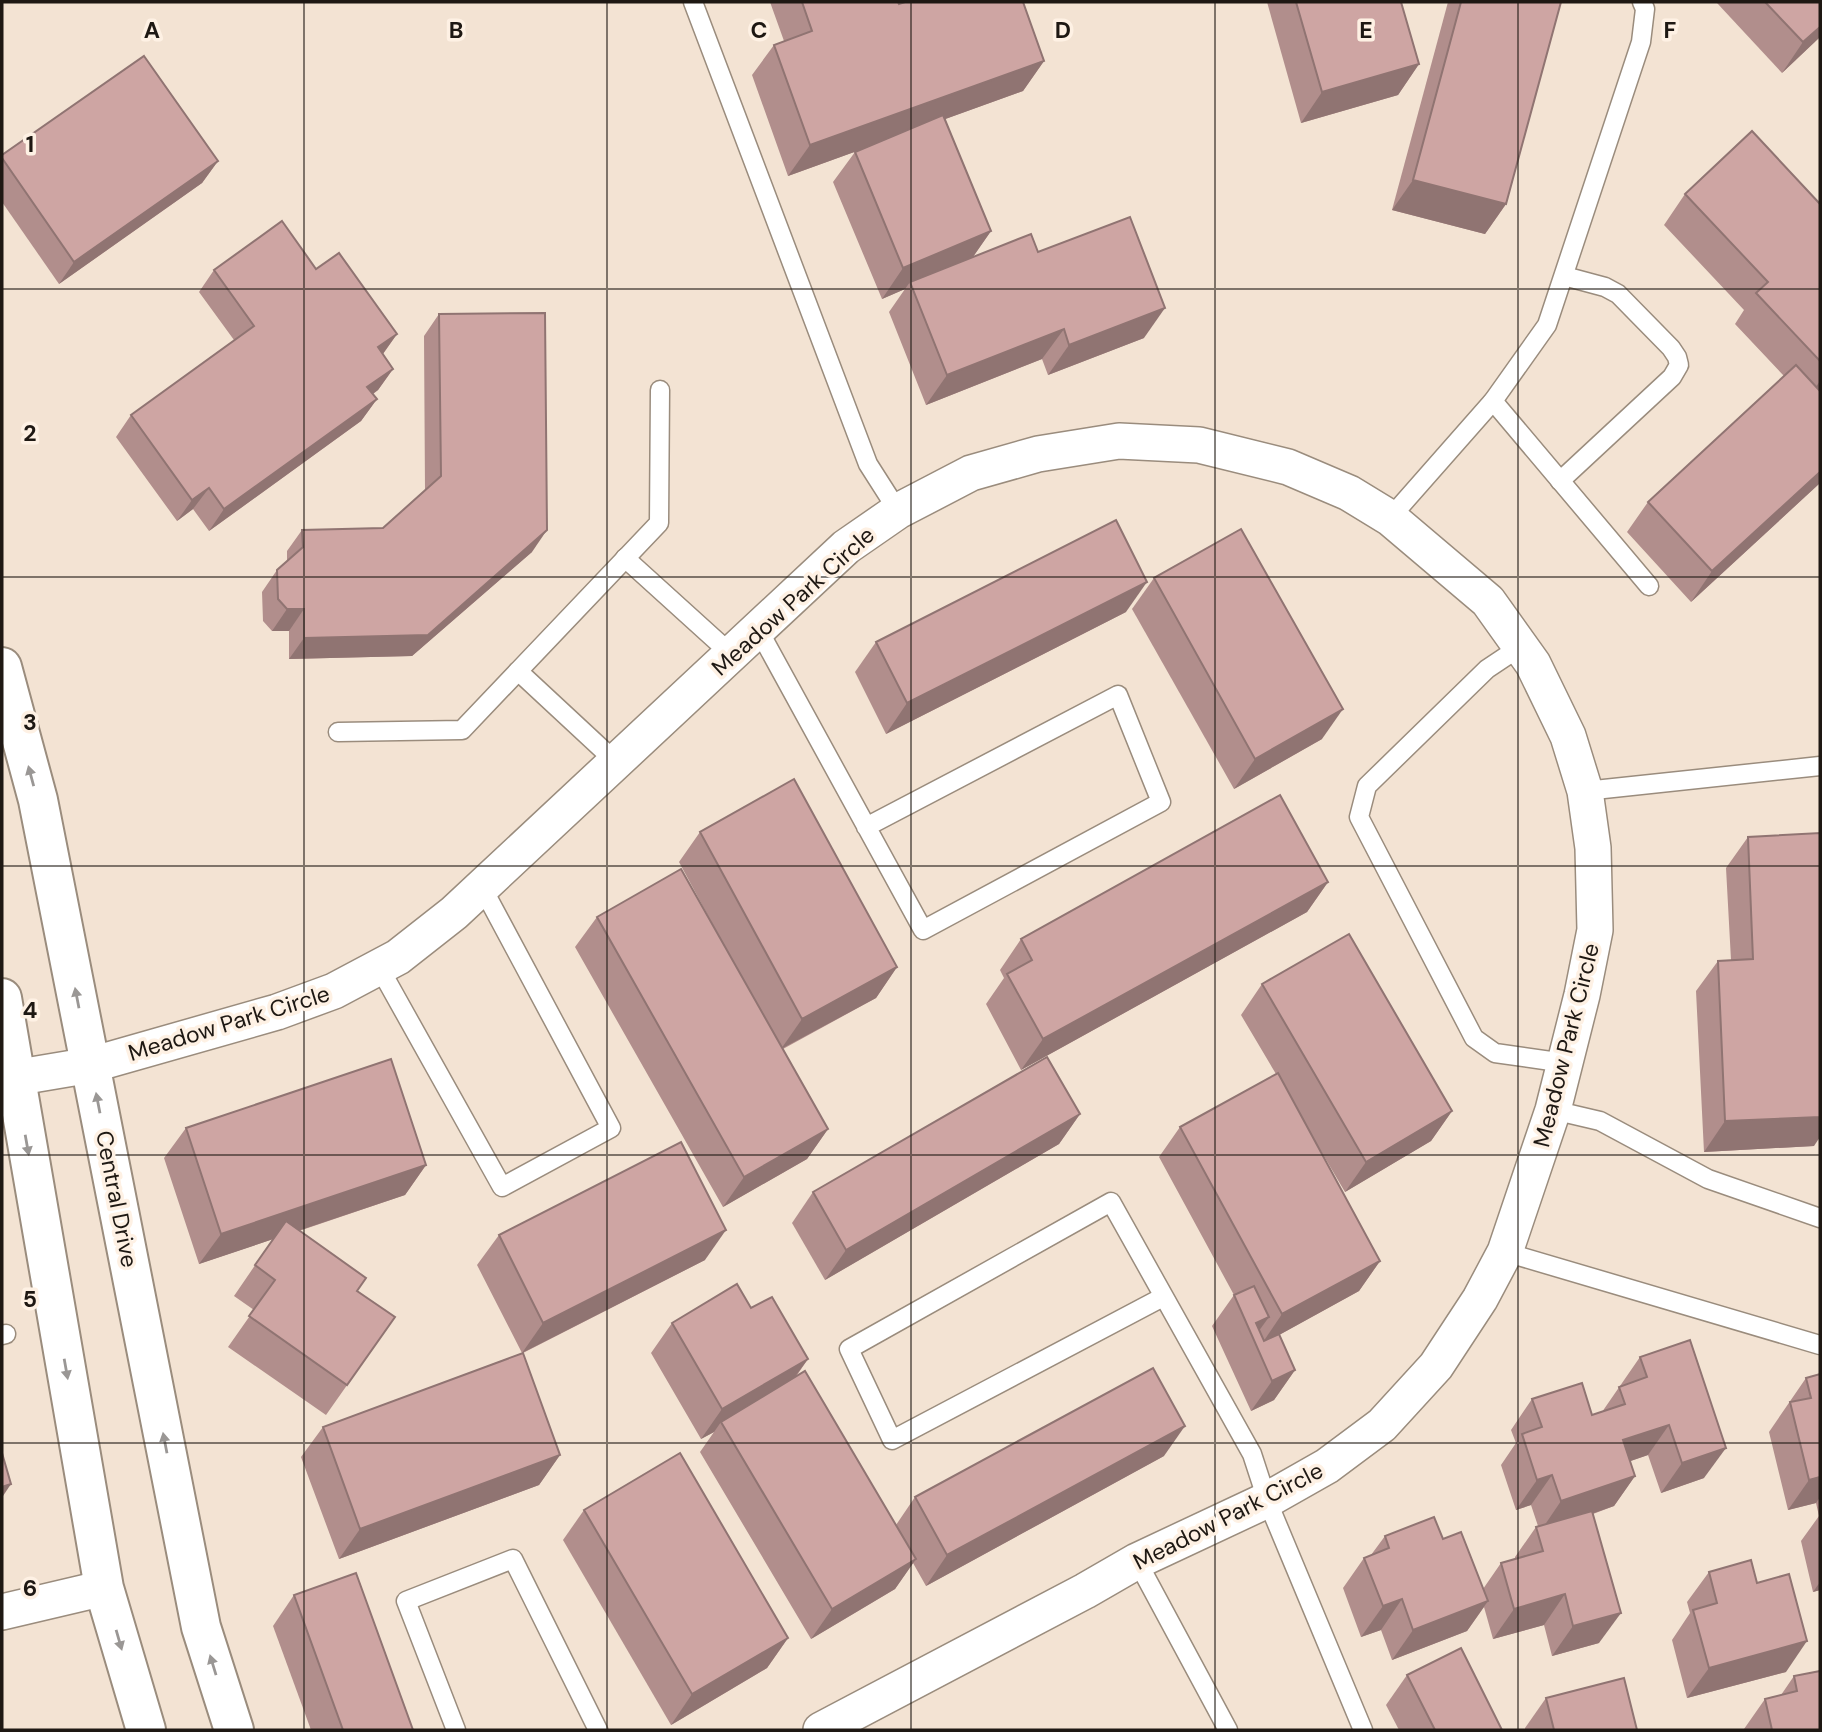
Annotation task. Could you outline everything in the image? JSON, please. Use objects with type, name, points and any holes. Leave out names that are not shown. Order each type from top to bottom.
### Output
[{"type":"main road","name":"Central Drive","points":[[2,667],[38,800],[201,1627],[234,1730]]},
{"type":"main road","points":[[2,998],[8,1079],[104,1588],[146,1730]]},
{"type":"street","name":"Meadow Park Circle","points":[[8,1079],[91,1065],[277,1012],[334,991],[398,957],[454,913],[846,547],[898,511],[971,473],[1038,454],[1119,442],[1199,445],[1288,467],[1349,493],[1390,518],[1488,601],[1533,664],[1568,736],[1585,790],[1593,848],[1595,930],[1582,995],[1553,1110],[1505,1252],[1480,1299],[1436,1366],[1382,1425],[1328,1466],[1267,1500],[1137,1561],[821,1730]]},
{"type":"street","points":[[2,1612],[104,1588]]},
{"type":"lane","points":[[693,2],[868,464],[898,511]]},
{"type":"lane","points":[[1390,518],[1493,401],[1547,325],[1641,42],[1645,9],[1642,2]]},
{"type":"lane","points":[[1560,481],[1672,377],[1679,365],[1671,348],[1618,294],[1605,287],[1563,276]]},
{"type":"lane","points":[[338,732],[461,730],[659,523],[660,390]]},
{"type":"lane","points":[[1493,401],[1649,586]]},
{"type":"lane","points":[[625,558],[731,654]]},
{"type":"lane","points":[[758,629],[866,827],[923,930],[1161,802],[1118,695],[866,827]]},
{"type":"lane","points":[[1520,647],[1488,669],[1367,786],[1359,817],[1474,1038],[1495,1053],[1565,1063]]},
{"type":"lane","points":[[518,671],[616,762]]},
{"type":"lane","points":[[1585,790],[1820,766]]},
{"type":"lane","points":[[379,967],[502,1187],[611,1128],[482,887]]},
{"type":"lane","points":[[1553,1110],[1600,1121],[1708,1179],[1820,1218]]},
{"type":"lane","points":[[1163,1297],[892,1440],[849,1349],[1111,1202],[1252,1454],[1267,1500],[1363,1730]]},
{"type":"lane","points":[[1505,1252],[1820,1345]]},
{"type":"lane","points":[[456,1730],[406,1601],[513,1559],[598,1730]]},
{"type":"lane","points":[[1137,1561],[1228,1730]]},
{"type":"building","points":[[802,2],[1023,2],[1044,61],[810,145],[774,45],[812,31]]},
{"type":"building","points":[[1296,2],[1401,2],[1419,64],[1322,92]]},
{"type":"building","points":[[1461,2],[1561,2],[1506,204],[1413,180]]},
{"type":"building","points":[[1765,2],[1820,2],[1820,27],[1803,42]]},
{"type":"building","points":[[144,56],[218,161],[74,262],[2,155]]},
{"type":"building","points":[[943,115],[991,231],[903,268],[855,152]]},
{"type":"building","points":[[1752,131],[1820,204],[1820,361],[1756,293],[1768,282],[1685,194]]},
{"type":"building","points":[[1130,217],[1165,308],[1069,345],[1064,329],[947,375],[910,282],[1031,234],[1038,252]]},
{"type":"building","points":[[282,221],[316,269],[339,253],[397,334],[378,347],[393,369],[367,387],[377,399],[224,509],[209,488],[192,500],[131,415],[254,326],[214,270]]},
{"type":"building","points":[[545,313],[547,530],[428,635],[304,638],[304,609],[287,609],[278,599],[277,570],[303,547],[302,530],[383,528],[441,476],[439,314]]},
{"type":"building","points":[[1796,365],[1820,391],[1820,472],[1712,571],[1648,502]]},
{"type":"building","points":[[1116,520],[1147,582],[907,703],[876,642]]},
{"type":"building","points":[[1241,529],[1343,709],[1255,759],[1154,578]]},
{"type":"building","points":[[794,779],[897,967],[802,1019],[700,832]]},
{"type":"building","points":[[1280,795],[1328,882],[1043,1039],[1007,974],[1032,960],[1021,939]]},
{"type":"building","points":[[1820,833],[1820,1117],[1725,1121],[1718,961],[1753,959],[1748,837]]},
{"type":"building","points":[[681,869],[828,1129],[744,1177],[597,917]]},
{"type":"building","points":[[1349,934],[1452,1111],[1366,1162],[1262,984]]},
{"type":"building","points":[[1047,1057],[1080,1114],[846,1250],[813,1192]]},
{"type":"building","points":[[391,1059],[426,1165],[221,1234],[186,1128]]},
{"type":"building","points":[[1278,1073],[1380,1261],[1282,1314],[1180,1127]]},
{"type":"building","points":[[681,1142],[726,1230],[543,1323],[499,1235]]},
{"type":"building","points":[[286,1221],[366,1278],[357,1291],[395,1317],[347,1385],[249,1316],[275,1280],[255,1265]]},
{"type":"building","points":[[737,1284],[751,1308],[772,1297],[808,1359],[722,1409],[672,1323]]},
{"type":"building","points":[[1254,1286],[1269,1317],[1256,1323],[1264,1341],[1279,1334],[1295,1370],[1272,1381],[1234,1295]]},
{"type":"building","points":[[1690,1340],[1726,1448],[1682,1463],[1669,1425],[1623,1440],[1635,1476],[1561,1501],[1552,1475],[1537,1480],[1522,1434],[1542,1427],[1532,1399],[1582,1383],[1592,1415],[1625,1404],[1619,1387],[1647,1377],[1640,1357]]},
{"type":"building","points":[[523,1353],[560,1455],[360,1529],[323,1427]]},
{"type":"building","points":[[1153,1368],[1185,1426],[947,1555],[915,1497]]},
{"type":"building","points":[[805,1371],[916,1559],[832,1609],[721,1422]]},
{"type":"building","points":[[1820,1374],[1820,1477],[1809,1480],[1790,1402],[1811,1398],[1806,1378]]},
{"type":"building","points":[[2,1453],[11,1484],[2,1487]]},
{"type":"building","points":[[680,1453],[788,1638],[692,1694],[584,1510]]},
{"type":"building","points":[[1592,1511],[1621,1613],[1573,1626],[1565,1594],[1514,1609],[1501,1563],[1543,1551],[1536,1527]]},
{"type":"building","points":[[1434,1517],[1443,1539],[1461,1532],[1488,1601],[1413,1630],[1402,1599],[1383,1606],[1364,1558],[1389,1548],[1385,1536]]},
{"type":"building","points":[[1751,1560],[1757,1583],[1789,1574],[1807,1641],[1709,1668],[1693,1610],[1717,1603],[1709,1572]]},
{"type":"building","points":[[356,1573],[413,1730],[343,1730],[294,1595]]},
{"type":"building","points":[[1461,1648],[1502,1730],[1435,1730],[1407,1675]]},
{"type":"building","points":[[1820,1671],[1820,1730],[1772,1730],[1765,1699],[1797,1691],[1794,1676]]},
{"type":"building","points":[[1624,1678],[1637,1730],[1554,1730],[1546,1698]]}]
